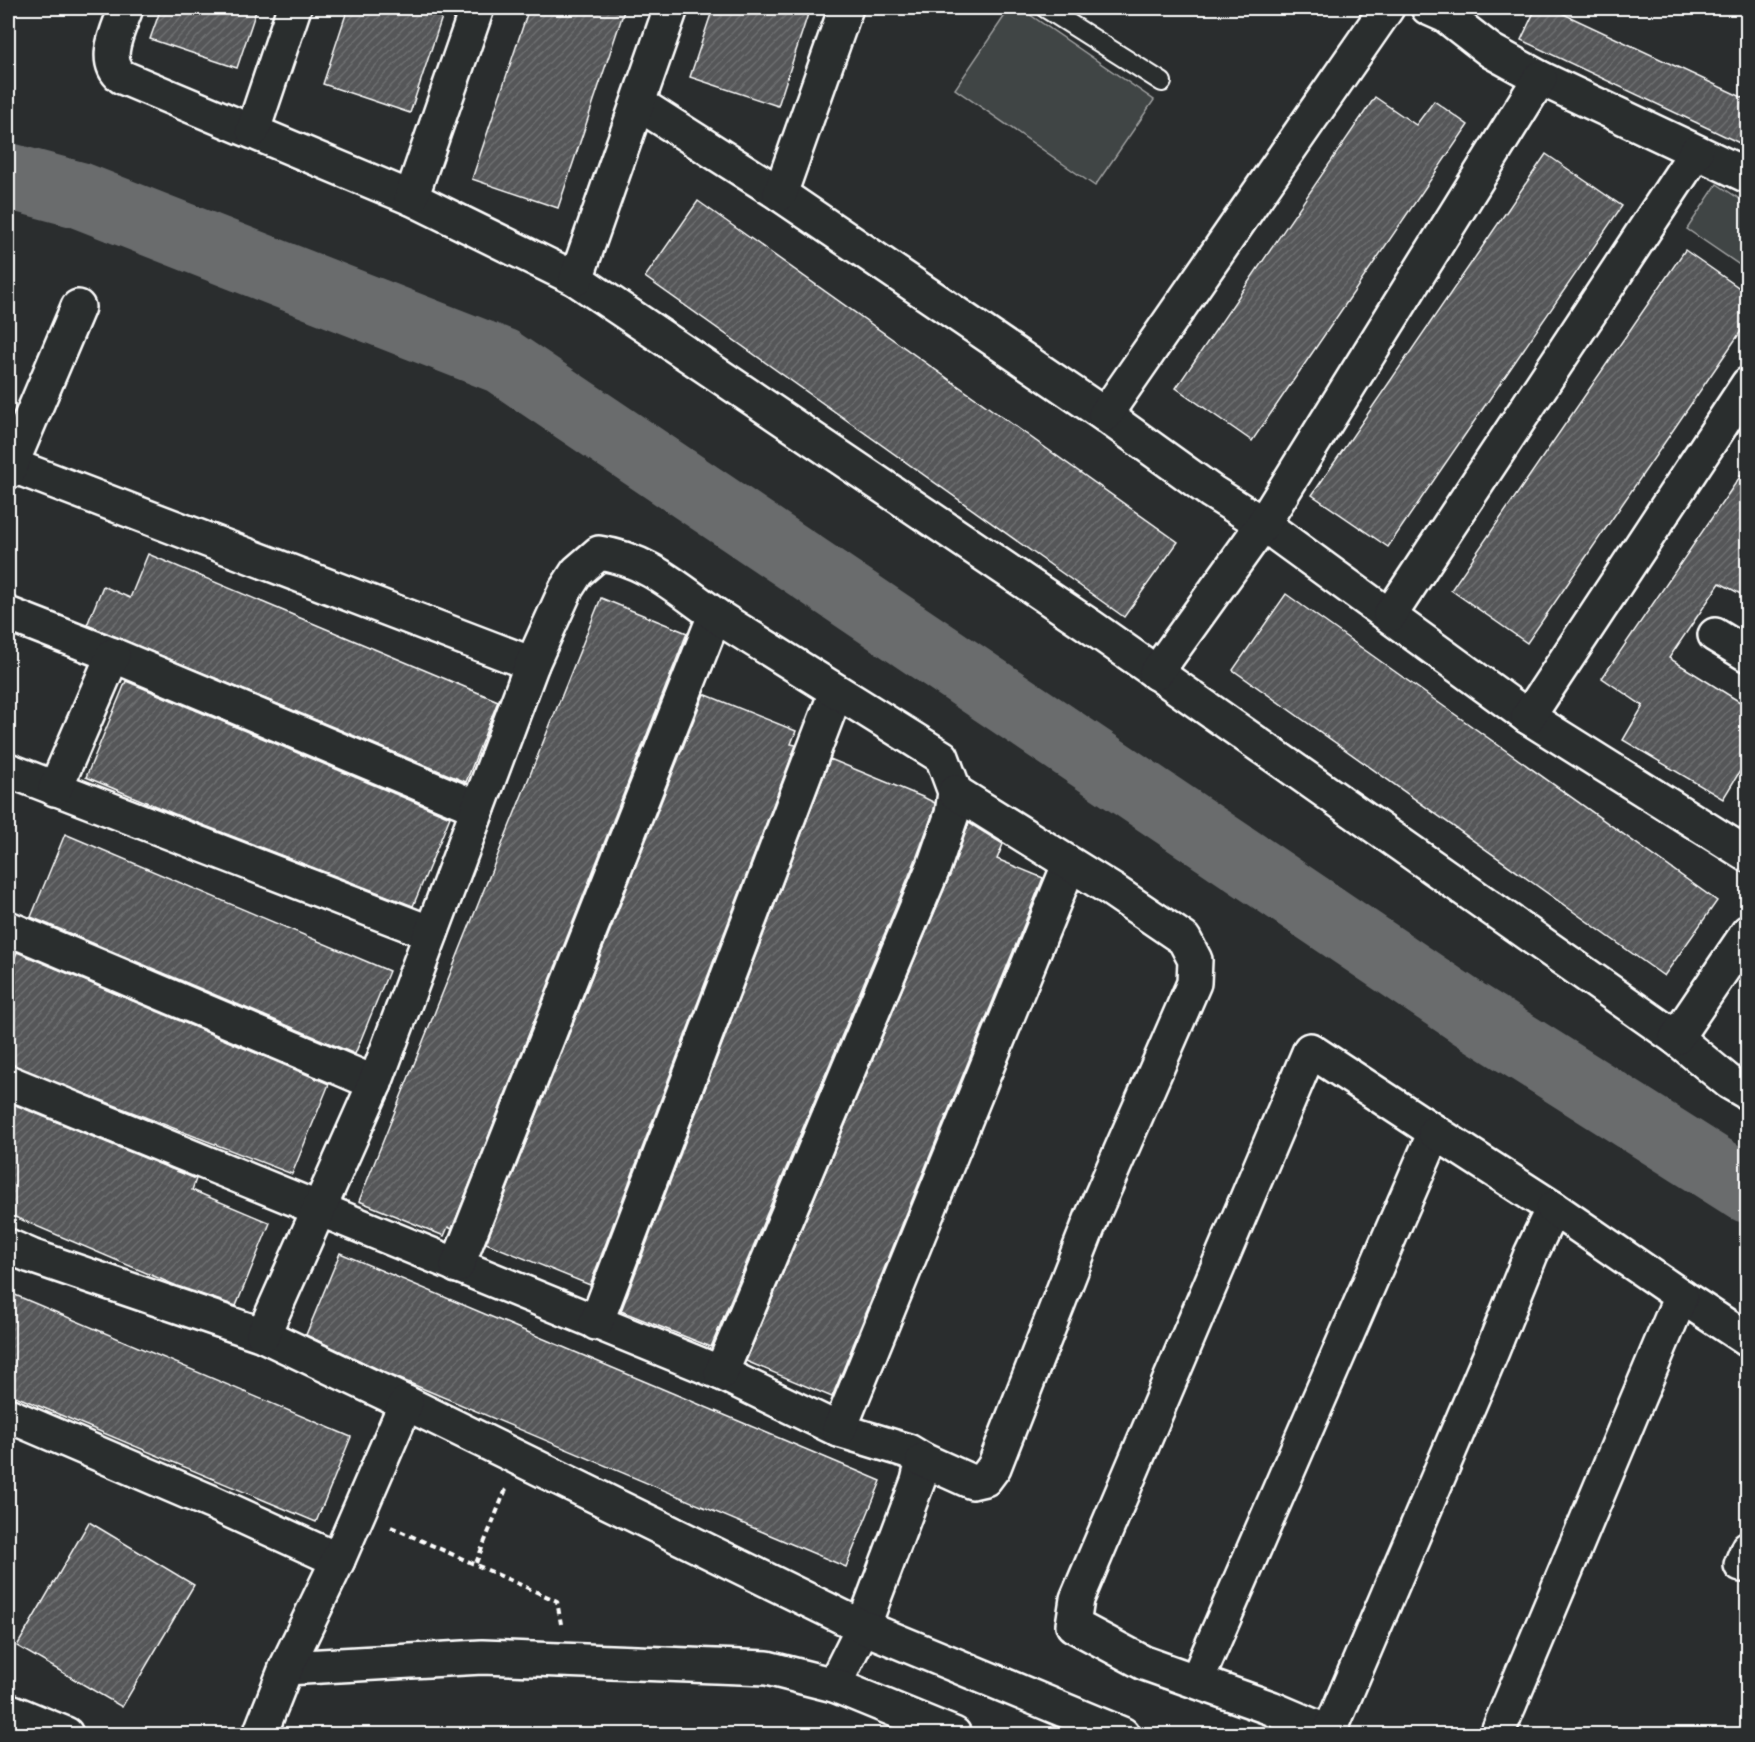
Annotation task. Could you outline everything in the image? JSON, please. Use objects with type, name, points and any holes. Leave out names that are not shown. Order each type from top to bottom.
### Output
[{"type":"street","points":[[126,8],[113,51],[114,70],[131,82],[254,130],[411,198],[576,279],[1090,626],[1676,1038],[1729,1082],[1748,1093]]},
{"type":"street","points":[[254,130],[294,8]]},
{"type":"street","points":[[411,198],[477,8]]},
{"type":"street","points":[[576,279],[639,105],[671,8]]},
{"type":"street","points":[[780,194],[846,8]]},
{"type":"street","points":[[1105,415],[1387,8]]},
{"type":"street","points":[[1441,10],[1491,51],[1540,78],[1748,176]]},
{"type":"street","points":[[1156,673],[1263,524],[1540,78]]},
{"type":"street","points":[[639,105],[780,194],[1105,415],[1212,492],[1263,524],[1528,717],[1748,855]]},
{"type":"street","points":[[1390,615],[1696,152]]},
{"type":"street","points":[[78,307],[9,469],[532,664]]},
{"type":"street","points":[[1528,717],[1748,384]]},
{"type":"street","points":[[263,1335],[375,1083],[532,664],[566,589],[577,572],[599,553],[619,556],[644,565],[715,615],[942,757],[955,792],[952,814],[934,866],[721,1373]]},
{"type":"street","points":[[8,614],[114,655],[478,808]]},
{"type":"street","points":[[457,1266],[715,615]]},
{"type":"street","points":[[1715,635],[1748,655]]},
{"type":"street","points":[[55,789],[114,655]]},
{"type":"street","points":[[596,1323],[836,692]]},
{"type":"street","points":[[8,770],[431,933]]},
{"type":"street","points":[[8,1082],[721,1373],[839,1430],[908,1451],[972,1482],[985,1479],[994,1467],[1092,1217],[1194,983],[1195,960],[1184,939],[1112,890],[1069,866],[955,792]]},
{"type":"street","points":[[839,1430],[1069,866]]},
{"type":"street","points":[[8,928],[375,1083]]},
{"type":"street","points":[[1676,1038],[1748,932]]},
{"type":"street","points":[[1553,1208],[1531,1254],[1488,1362],[1330,1734],[1197,1680],[1144,1663],[1073,1625],[1077,1599],[1310,1050],[1553,1208],[1748,1340]]},
{"type":"street","points":[[1197,1680],[1435,1132]]},
{"type":"street","points":[[8,1246],[42,1260],[263,1335],[863,1627],[1122,1734]]},
{"type":"street","points":[[1497,1734],[1681,1296]]},
{"type":"street","points":[[260,1734],[286,1668],[338,1560],[406,1403]]},
{"type":"street","points":[[8,1415],[211,1502],[338,1560]]},
{"type":"street","points":[[834,1685],[863,1627],[923,1460]]},
{"type":"street","points":[[286,1668],[482,1657],[767,1668],[834,1685],[954,1734]]},
{"type":"street","points":[[8,1710],[66,1734]]},
{"type":"lane","points":[[1045,8],[1162,82]]},
{"type":"path","points":[[476,1563],[518,1458]]},
{"type":"path","points":[[359,1513],[476,1563],[557,1601],[561,1627],[558,1661]]},
{"type":"shaded area","points":[[1010,8],[1020,8],[1154,100],[1095,186],[955,89]]},
{"type":"shaded area","points":[[1717,184],[1747,204],[1747,270],[1687,229]]},
{"type":"building","points":[[161,8],[257,8],[237,68],[150,39]]},
{"type":"building","points":[[348,8],[445,8],[410,113],[323,84]]},
{"type":"building","points":[[529,8],[625,8],[558,208],[472,179]]},
{"type":"building","points":[[713,8],[810,8],[778,106],[690,77]]},
{"type":"building","points":[[1536,8],[1551,8],[1748,100],[1748,147],[1521,40]]},
{"type":"building","points":[[1375,97],[1416,125],[1434,101],[1468,125],[1252,441],[1176,388]]},
{"type":"building","points":[[1546,154],[1622,206],[1388,547],[1312,495]]},
{"type":"building","points":[[698,201],[1178,542],[1124,617],[645,277]]},
{"type":"building","points":[[1685,250],[1748,294],[1748,321],[1527,643],[1451,590]]},
{"type":"building","points":[[1748,465],[1748,598],[1720,583],[1669,658],[1748,707],[1748,758],[1723,799],[1623,740],[1643,706],[1602,678]]},
{"type":"building","points":[[148,554],[498,701],[466,782],[87,625],[103,586],[130,598]]},
{"type":"building","points":[[1286,594],[1717,901],[1664,976],[1233,670]]},
{"type":"building","points":[[601,598],[687,633],[452,1229],[448,1227],[444,1236],[359,1201]]},
{"type":"building","points":[[126,681],[450,817],[413,906],[177,815],[86,777]]},
{"type":"building","points":[[704,694],[796,731],[791,744],[796,745],[590,1285],[486,1243]]},
{"type":"building","points":[[830,759],[925,798],[935,803],[934,810],[916,859],[711,1347],[621,1311]]},
{"type":"building","points":[[969,823],[1003,844],[997,859],[1043,878],[832,1397],[746,1361],[951,873]]},
{"type":"building","points":[[65,834],[389,971],[355,1054],[31,917]]},
{"type":"building","points":[[17,952],[329,1084],[292,1174],[8,1064],[8,974]]},
{"type":"building","points":[[8,1102],[196,1179],[192,1190],[270,1223],[236,1306],[177,1286],[8,1214]]},
{"type":"building","points":[[340,1253],[881,1481],[846,1567],[386,1373],[306,1335]]},
{"type":"building","points":[[8,1292],[351,1437],[316,1522],[8,1393]]},
{"type":"building","points":[[89,1522],[194,1585],[122,1707],[17,1646]]},
{"type":"waterway","points":[[8,176],[79,195],[502,361],[1468,1013],[1748,1190]]}]
